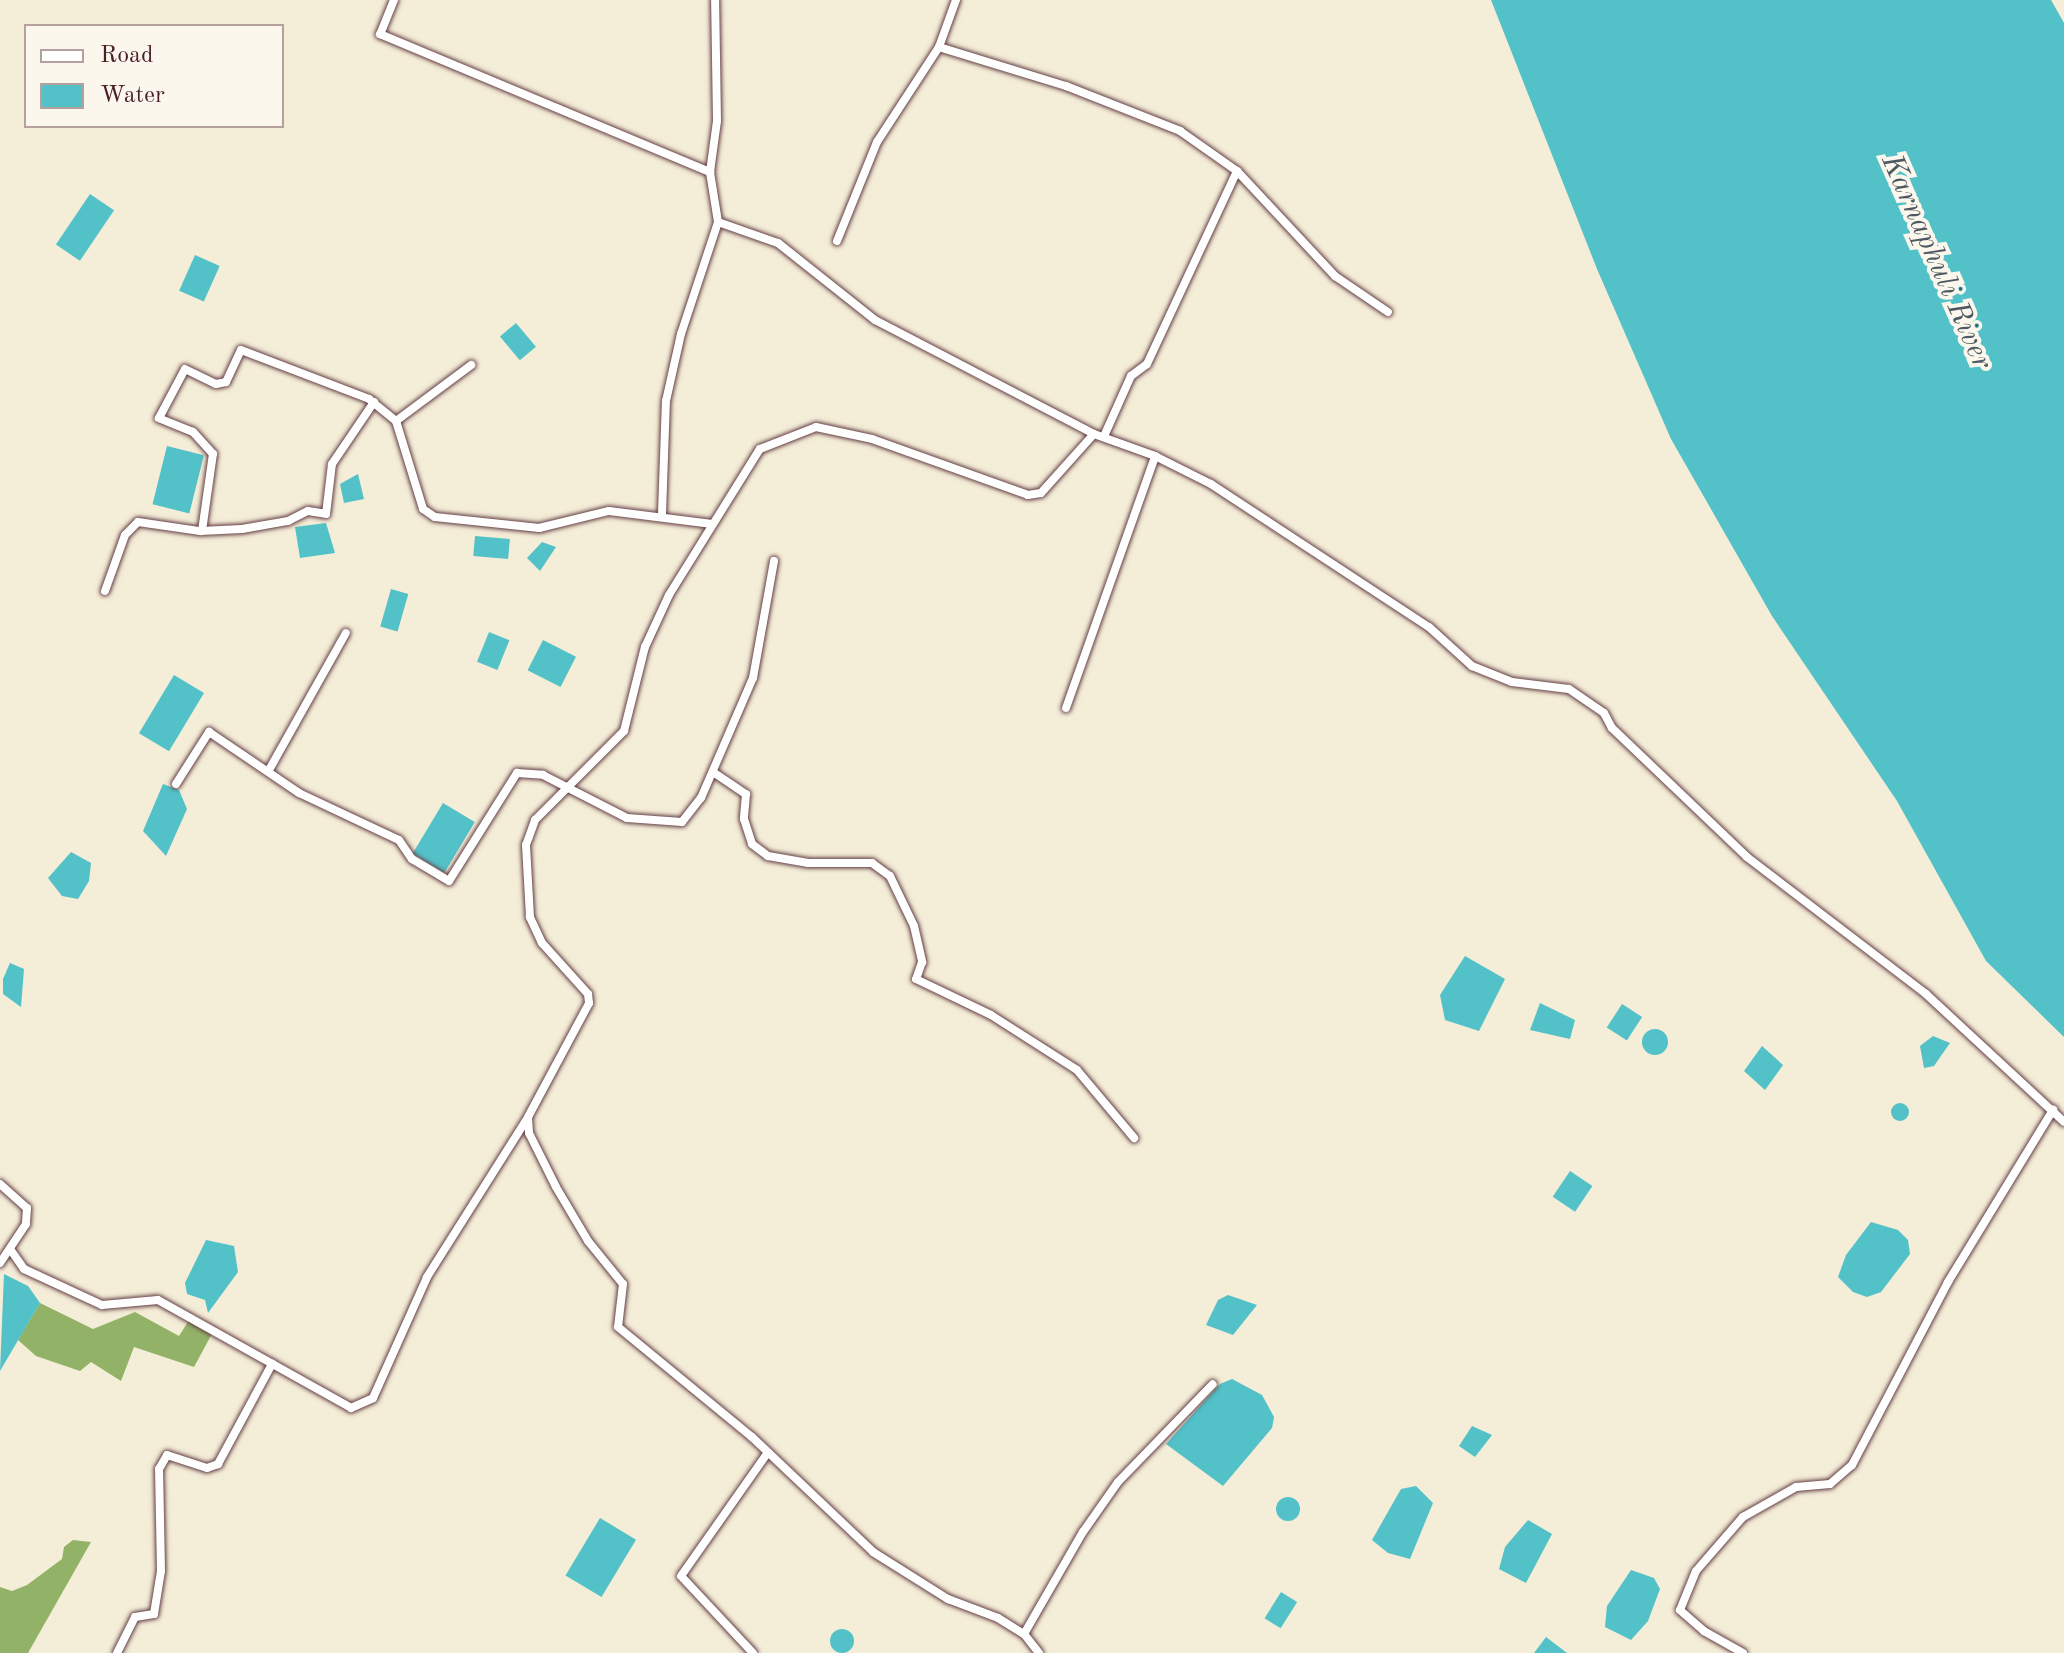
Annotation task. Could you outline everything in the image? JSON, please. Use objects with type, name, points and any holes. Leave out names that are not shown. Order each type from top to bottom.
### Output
[{"type":"street","points":[[394,0],[380,34],[710,172]]},
{"type":"street","points":[[662,514],[666,401],[681,334],[718,222],[710,172],[717,121],[715,0]]},
{"type":"street","points":[[837,241],[877,142],[939,47],[956,0]]},
{"type":"street","points":[[939,47],[1155,118],[1237,171],[1316,258],[1388,312]]},
{"type":"street","points":[[1105,434],[1131,376],[1147,364],[1237,171]]},
{"type":"street","points":[[718,222],[778,243],[875,320],[1094,434],[1105,434],[1211,484],[1429,627],[1472,666],[1512,682],[1569,689],[1604,713],[1612,728],[1747,857],[1926,994],[2064,1122]]},
{"type":"street","points":[[202,531],[213,454],[193,432],[159,418],[185,369],[216,384],[226,382],[241,350],[374,402],[396,421],[423,509],[435,517],[539,528],[609,511],[662,514],[712,524]]},
{"type":"street","points":[[396,421],[471,365]]},
{"type":"street","points":[[105,591],[125,535],[138,522],[202,531],[269,525],[308,511],[326,514],[332,464],[374,402]]},
{"type":"street","points":[[10,1249],[24,1269],[102,1305],[158,1300],[351,1408],[373,1398],[427,1277],[528,1117],[589,1003],[588,994],[542,943],[530,917],[526,845],[535,820],[624,731],[645,647],[712,524],[760,449],[816,427],[872,439],[1028,495],[1041,493],[1094,434]]},
{"type":"street","points":[[1066,708],[1155,456]]},
{"type":"street","points":[[176,784],[209,732],[299,793],[399,840],[412,859],[449,881],[517,773],[543,775],[627,818],[682,822],[713,772],[753,678],[774,561]]},
{"type":"street","points":[[269,770],[346,633]]},
{"type":"street","points":[[713,772],[746,794],[744,819],[752,844],[768,856],[808,863],[872,863],[890,876],[914,926],[922,962],[916,979],[991,1015],[1077,1070],[1134,1138]]},
{"type":"street","points":[[1743,1653],[1704,1631],[1680,1610],[1696,1571],[1743,1517],[1796,1487],[1830,1484],[1852,1465],[1948,1282],[2053,1110]]},
{"type":"street","points":[[528,1117],[529,1133],[556,1187],[588,1241],[623,1284],[618,1327],[768,1452],[873,1552],[948,1599],[1024,1634],[1039,1653]]},
{"type":"street","points":[[0,1184],[27,1208],[26,1224],[0,1263]]},
{"type":"street","points":[[117,1653],[135,1617],[154,1614],[161,1571],[159,1469],[167,1455],[207,1468],[218,1464],[272,1364]]},
{"type":"street","points":[[1024,1634],[1083,1532],[1118,1482],[1213,1384]]},
{"type":"street","points":[[753,1653],[681,1576],[768,1452]]},
{"type":"green space","points":[[40,1303],[93,1329],[135,1312],[179,1336],[191,1317],[214,1330],[194,1367],[134,1347],[121,1381],[91,1362],[80,1371],[36,1356],[18,1340]]},
{"type":"green space","points":[[73,1540],[91,1542],[28,1653],[0,1653],[0,1587],[12,1591],[27,1585],[62,1559],[64,1547]]},
{"type":"water","name":"Karnaphuli River","points":[[1491,0],[2051,0],[2064,23],[2064,1037],[1986,961],[1897,801],[1772,616],[1671,439],[1597,269]]},
{"type":"water","points":[[90,194],[114,210],[80,261],[56,245]]},
{"type":"water","points":[[195,255],[220,266],[204,302],[179,291]]},
{"type":"water","points":[[516,323],[536,347],[520,360],[500,336]]},
{"type":"water","points":[[167,446],[204,455],[189,513],[152,504]]},
{"type":"water","points":[[358,474],[364,499],[344,503],[340,484]]},
{"type":"water","points":[[326,523],[335,553],[300,558],[295,527]]},
{"type":"water","points":[[475,536],[510,539],[508,559],[473,556]]},
{"type":"water","points":[[542,542],[556,547],[540,571],[527,558]]},
{"type":"water","points":[[391,589],[408,594],[398,631],[380,626]]},
{"type":"water","points":[[489,632],[509,640],[497,670],[477,662]]},
{"type":"water","points":[[543,640],[576,657],[561,687],[528,670]]},
{"type":"water","points":[[174,675],[204,693],[169,751],[139,733]]},
{"type":"water","points":[[163,784],[179,790],[187,809],[166,856],[143,831]]},
{"type":"water","points":[[443,803],[475,822],[444,873],[413,854]]},
{"type":"water","points":[[71,852],[91,863],[89,881],[78,899],[62,896],[48,878]]},
{"type":"water","points":[[1465,956],[1505,979],[1479,1031],[1445,1020],[1440,995]]},
{"type":"water","points":[[10,963],[24,969],[21,1007],[3,994],[3,979]]},
{"type":"water","points":[[1540,1003],[1575,1020],[1570,1039],[1530,1030]]},
{"type":"water","points":[[1622,1004],[1642,1017],[1627,1041],[1607,1027]]},
{"type":"water","points":[[1655,1029],[1664,1033],[1668,1042],[1664,1051],[1655,1055],[1646,1051],[1642,1042],[1646,1033]]},
{"type":"water","points":[[1933,1036],[1950,1043],[1934,1066],[1924,1068],[1920,1046]]},
{"type":"water","points":[[1762,1046],[1783,1065],[1765,1090],[1744,1071]]},
{"type":"water","points":[[1900,1103],[1909,1112],[1900,1121],[1891,1112]]},
{"type":"water","points":[[1570,1171],[1592,1186],[1575,1212],[1553,1197]]},
{"type":"water","points":[[1871,1222],[1898,1230],[1908,1240],[1910,1254],[1881,1292],[1867,1297],[1853,1292],[1838,1277],[1846,1255]]},
{"type":"water","points":[[206,1240],[234,1246],[238,1272],[208,1313],[205,1300],[187,1294],[185,1283]]},
{"type":"water","points":[[4,1274],[28,1286],[40,1303],[0,1371]]},
{"type":"water","points":[[1228,1295],[1257,1305],[1233,1335],[1206,1325],[1218,1300]]},
{"type":"water","points":[[1232,1379],[1262,1395],[1274,1417],[1272,1428],[1223,1486],[1166,1444],[1220,1384]]},
{"type":"water","points":[[1472,1426],[1492,1435],[1475,1457],[1459,1446]]},
{"type":"water","points":[[1416,1486],[1433,1503],[1410,1559],[1388,1553],[1372,1540],[1401,1489]]},
{"type":"water","points":[[1288,1497],[1296,1501],[1300,1509],[1296,1517],[1288,1521],[1280,1517],[1276,1509],[1280,1501]]},
{"type":"water","points":[[600,1518],[636,1540],[601,1597],[565,1575]]},
{"type":"water","points":[[1528,1520],[1552,1534],[1526,1583],[1499,1569],[1505,1547]]},
{"type":"water","points":[[1631,1570],[1654,1578],[1660,1589],[1648,1621],[1631,1640],[1605,1627],[1607,1606]]},
{"type":"water","points":[[1281,1592],[1297,1602],[1281,1628],[1265,1618]]},
{"type":"water","points":[[842,1629],[850,1633],[854,1641],[850,1649],[842,1653],[834,1649],[830,1641],[834,1633]]},
{"type":"water","points":[[1546,1637],[1567,1653],[1534,1653]]}]
